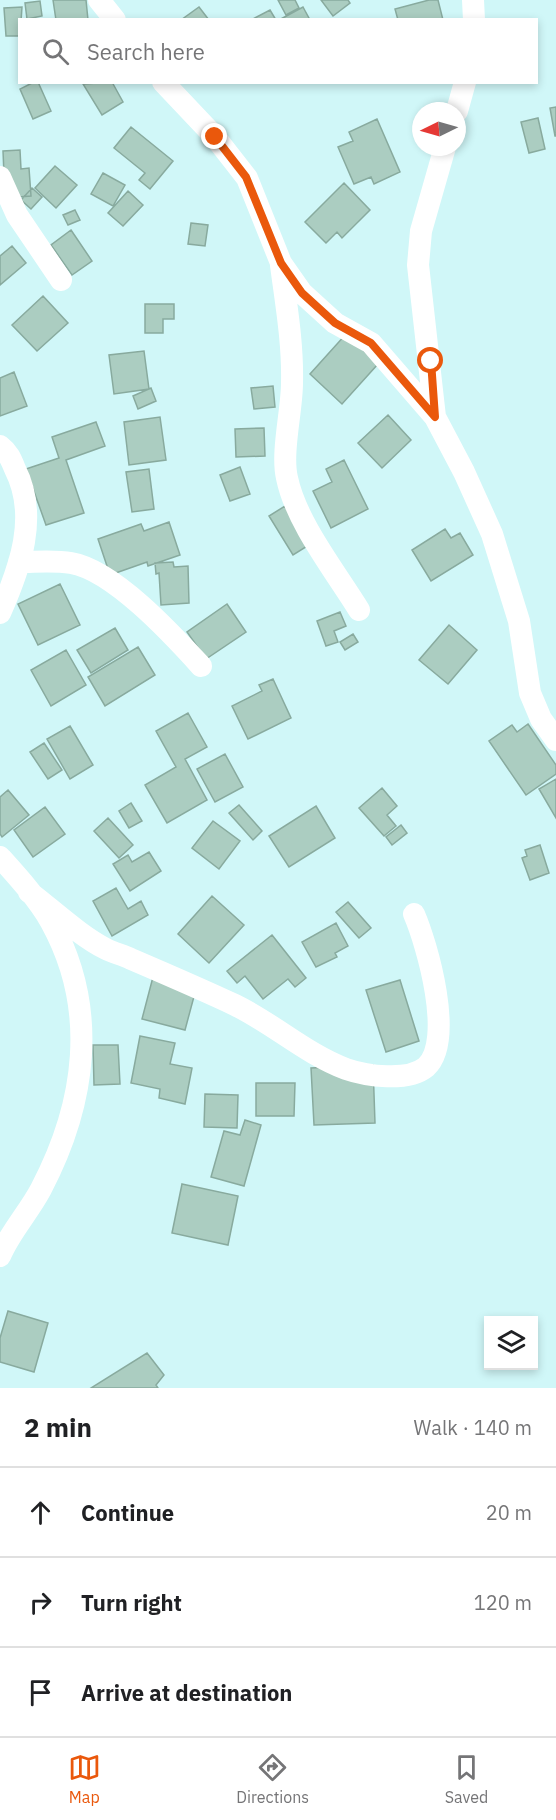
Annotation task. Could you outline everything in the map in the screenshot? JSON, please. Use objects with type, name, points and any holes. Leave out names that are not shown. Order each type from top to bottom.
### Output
[{"type":"street","points":[[99,0],[113,18]]},
{"type":"street","points":[[473,0],[474,18]]},
{"type":"street","points":[[165,84],[215,137],[246,177],[281,263],[302,293],[335,323],[371,343],[435,417],[464,472],[492,534],[519,621],[530,693],[541,719],[556,740]]},
{"type":"street","points":[[459,102],[464,84]]},
{"type":"street","points":[[435,417],[418,265],[422,231],[443,156]]},
{"type":"street","points":[[0,177],[17,215],[61,280]]},
{"type":"street","points":[[281,263],[291,346],[292,384],[286,475],[292,495],[308,527],[359,610]]},
{"type":"street","points":[[0,446],[7,451],[23,484],[28,526],[19,562],[0,613]]},
{"type":"street","points":[[19,562],[71,563],[92,570],[123,591],[161,624],[201,666]]},
{"type":"street","points":[[0,857],[50,920],[70,962],[82,1014],[82,1064],[66,1132],[41,1190],[0,1256]]},
{"type":"street","points":[[29,892],[105,949],[237,1006],[319,1056],[348,1069],[382,1075],[405,1075],[426,1067],[434,1054],[438,1028],[436,984],[425,938],[414,914]]},
{"type":"building","points":[[53,0],[86,0],[88,18],[56,18]]},
{"type":"building","points":[[278,0],[295,0],[299,8],[286,15]]},
{"type":"building","points":[[321,0],[348,0],[350,3],[333,16]]},
{"type":"building","points":[[429,0],[438,0],[442,18],[397,18],[395,9]]},
{"type":"building","points":[[40,1],[42,16],[27,18],[25,3]]},
{"type":"building","points":[[22,7],[21,18],[18,18],[18,36],[6,36],[4,8]]},
{"type":"building","points":[[199,7],[207,18],[184,18]]},
{"type":"building","points":[[303,7],[309,18],[283,18]]},
{"type":"building","points":[[270,10],[275,18],[255,18]]},
{"type":"building","points":[[30,84],[39,84],[51,111],[33,119],[20,89]]},
{"type":"building","points":[[83,84],[113,84],[123,102],[102,115]]},
{"type":"building","points":[[556,107],[556,136],[555,136],[550,108]]},
{"type":"building","points":[[538,118],[545,149],[529,153],[521,122]]},
{"type":"building","points":[[377,119],[400,172],[374,184],[371,177],[354,184],[338,147],[353,141],[349,132]]},
{"type":"building","points":[[131,127],[173,161],[150,189],[139,180],[145,173],[114,148]]},
{"type":"building","points":[[20,150],[21,169],[29,168],[31,196],[5,198],[3,151]]},
{"type":"building","points":[[55,166],[77,185],[56,208],[35,188]]},
{"type":"building","points":[[103,173],[125,185],[113,206],[91,194]]},
{"type":"building","points":[[344,183],[370,210],[342,238],[337,232],[326,243],[305,222]]},
{"type":"building","points":[[32,188],[42,197],[31,209],[21,200]]},
{"type":"building","points":[[128,191],[143,205],[123,226],[108,213]]},
{"type":"building","points":[[75,210],[80,220],[68,225],[63,215]]},
{"type":"building","points":[[191,223],[208,225],[205,246],[188,244]]},
{"type":"building","points":[[71,230],[92,261],[72,275],[51,245]]},
{"type":"building","points":[[12,246],[26,263],[0,285],[0,256]]},
{"type":"building","points":[[43,296],[68,323],[37,351],[12,325]]},
{"type":"building","points":[[145,304],[174,304],[174,319],[163,319],[163,333],[145,333]]},
{"type":"building","points":[[346,334],[378,364],[342,404],[310,374]]},
{"type":"building","points":[[144,351],[149,389],[114,394],[109,355]]},
{"type":"building","points":[[14,372],[27,406],[0,416],[0,378]]},
{"type":"building","points":[[273,386],[275,407],[254,409],[251,388]]},
{"type":"building","points":[[151,388],[156,401],[138,409],[133,396]]},
{"type":"building","points":[[388,415],[411,440],[382,468],[358,443]]},
{"type":"building","points":[[160,417],[166,460],[129,465],[124,422]]},
{"type":"building","points":[[96,422],[105,446],[66,460],[84,513],[46,525],[26,469],[59,458],[52,437]]},
{"type":"building","points":[[264,428],[265,456],[236,457],[235,429]]},
{"type":"building","points":[[344,460],[368,509],[331,528],[313,491],[332,482],[326,469]]},
{"type":"building","points":[[240,467],[250,494],[230,501],[220,475]]},
{"type":"building","points":[[149,469],[154,509],[132,512],[126,472]]},
{"type":"building","points":[[285,506],[309,545],[293,555],[269,516]]},
{"type":"building","points":[[169,522],[180,555],[148,566],[147,562],[110,575],[98,539],[141,524],[144,531]]},
{"type":"building","points":[[445,529],[451,538],[460,533],[473,555],[431,581],[412,550]]},
{"type":"building","points":[[173,562],[174,567],[188,566],[189,603],[161,605],[159,573],[156,574],[155,563]]},
{"type":"building","points":[[60,584],[80,625],[38,645],[18,604]]},
{"type":"building","points":[[227,604],[246,632],[206,659],[187,632]]},
{"type":"building","points":[[340,612],[346,626],[334,631],[338,642],[326,646],[317,621]]},
{"type":"building","points":[[449,625],[477,650],[448,684],[419,660]]},
{"type":"building","points":[[115,628],[128,650],[91,673],[77,650]]},
{"type":"building","points":[[353,634],[358,642],[345,650],[340,642]]},
{"type":"building","points":[[138,647],[155,675],[105,706],[88,677]]},
{"type":"building","points":[[66,650],[86,685],[51,706],[31,670]]},
{"type":"building","points":[[273,679],[291,718],[248,739],[232,706],[262,691],[259,685]]},
{"type":"building","points":[[188,713],[207,747],[185,759],[207,800],[167,823],[145,785],[176,767],[156,731]]},
{"type":"building","points":[[528,724],[556,765],[556,774],[526,795],[489,741],[512,725],[517,732]]},
{"type":"building","points":[[70,726],[93,765],[70,779],[47,739]]},
{"type":"building","points":[[44,743],[62,770],[48,779],[30,752]]},
{"type":"building","points":[[225,754],[243,787],[215,802],[197,769]]},
{"type":"building","points":[[556,779],[556,818],[539,789]]},
{"type":"building","points":[[382,788],[397,806],[387,815],[396,826],[384,836],[359,808]]},
{"type":"building","points":[[8,790],[29,815],[2,837],[0,834],[0,797]]},
{"type":"building","points":[[131,803],[142,821],[129,828],[119,811]]},
{"type":"building","points":[[239,805],[262,831],[253,840],[229,813]]},
{"type":"building","points":[[316,806],[335,838],[289,867],[269,836]]},
{"type":"building","points":[[45,807],[65,834],[33,857],[14,830]]},
{"type":"building","points":[[108,818],[133,845],[119,858],[94,831]]},
{"type":"building","points":[[213,821],[240,841],[219,869],[192,848]]},
{"type":"building","points":[[401,825],[407,833],[392,845],[386,837]]},
{"type":"building","points":[[540,845],[549,873],[530,880],[522,858],[527,856],[525,850]]},
{"type":"building","points":[[149,852],[161,871],[130,891],[113,864],[128,855],[132,862]]},
{"type":"building","points":[[116,888],[128,909],[141,901],[148,915],[112,936],[93,901]]},
{"type":"building","points":[[212,896],[244,925],[209,963],[178,934]]},
{"type":"building","points":[[348,902],[371,928],[359,938],[336,912]]},
{"type":"building","points":[[336,923],[348,946],[335,953],[337,957],[316,967],[302,942]]},
{"type":"building","points":[[272,935],[306,978],[295,987],[288,979],[263,999],[245,976],[237,983],[227,971]]},
{"type":"building","points":[[153,977],[196,989],[185,1030],[142,1019]]},
{"type":"building","points":[[400,980],[419,1041],[386,1052],[366,990]]},
{"type":"building","points":[[140,1036],[175,1043],[170,1064],[192,1068],[185,1104],[159,1098],[160,1089],[131,1083]]},
{"type":"building","points":[[93,1045],[118,1045],[120,1084],[94,1085]]},
{"type":"building","points":[[373,1065],[375,1123],[314,1125],[311,1068]]},
{"type":"building","points":[[256,1083],[295,1083],[294,1116],[256,1116]]},
{"type":"building","points":[[205,1094],[238,1095],[237,1128],[204,1127]]},
{"type":"building","points":[[245,1120],[261,1125],[244,1186],[211,1177],[224,1131],[240,1135]]},
{"type":"building","points":[[182,1184],[238,1196],[228,1245],[172,1233]]},
{"type":"building","points":[[8,1311],[48,1323],[34,1372],[0,1362],[0,1338]]},
{"type":"building","points":[[147,1353],[164,1375],[156,1385],[158,1388],[91,1388]]},
{"type":"route","points":[[215,137],[246,177],[262,222],[281,263],[302,293],[335,323],[371,343],[435,417],[431,361]]}]
